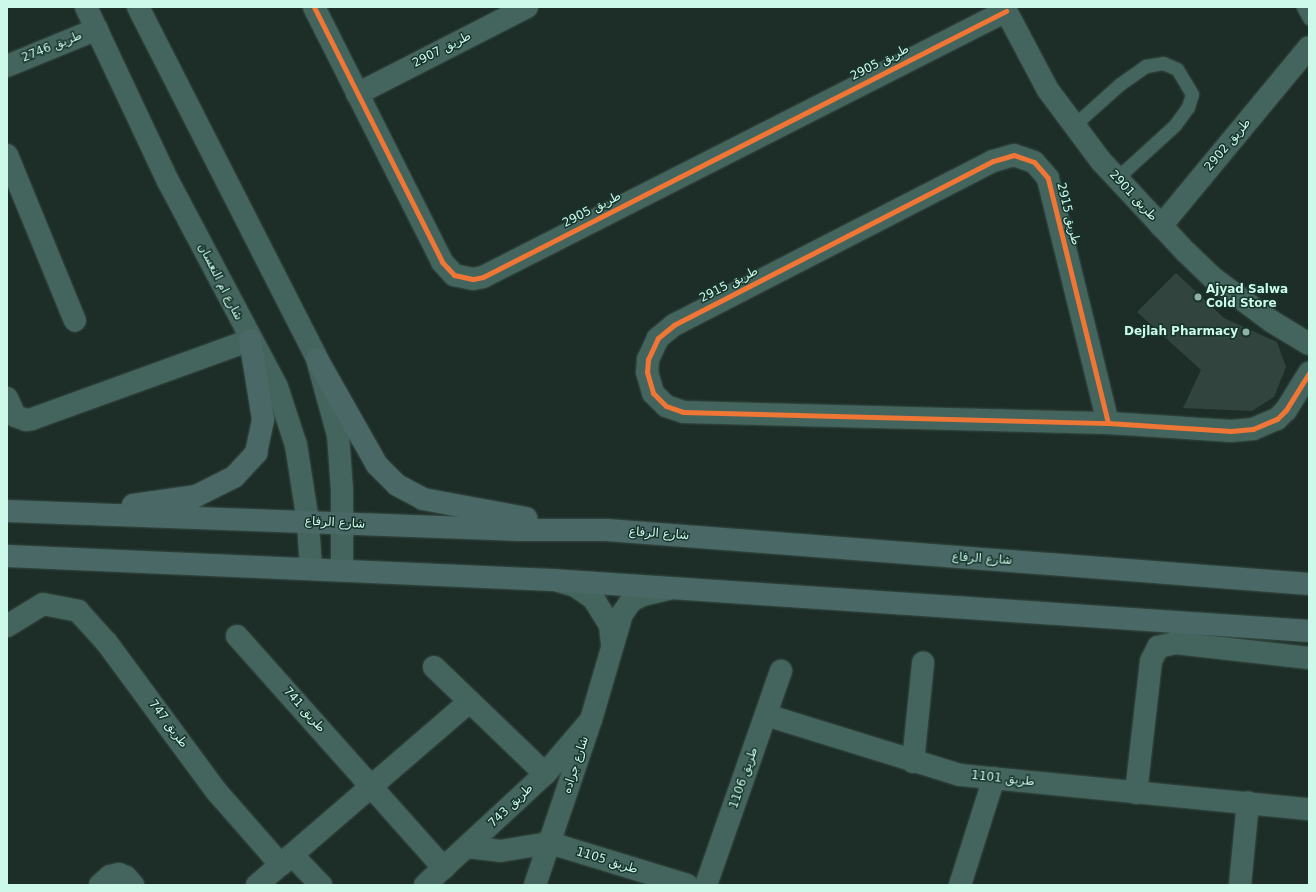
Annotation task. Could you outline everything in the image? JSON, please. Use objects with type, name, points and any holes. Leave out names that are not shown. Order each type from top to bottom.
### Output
[{"type":"main road","points":[[76,514],[196,496],[234,477],[256,453],[263,419],[250,340]]},
{"type":"main road","points":[[317,359],[377,465],[397,485],[423,499],[467,509],[607,530]]},
{"type":"main road","name":"شارع الرفاع","points":[[7,511],[519,530],[607,530],[1309,584]]},
{"type":"main road","points":[[7,556],[311,568],[679,587],[1309,631]]},
{"type":"street","name":"شارع ام النعسان","points":[[86,7],[168,181],[250,340],[277,387],[296,445],[308,522],[311,568]]},
{"type":"street","points":[[138,7],[317,359],[338,435],[343,524],[342,570]]},
{"type":"street","name":"طريق 2905","points":[[314,7],[442,262],[454,275],[473,279],[483,277],[1005,9]]},
{"type":"street","name":"طريق 2907","points":[[357,94],[527,7]]},
{"type":"street","name":"طريق 2901","points":[[1005,9],[1048,90],[1073,126],[1117,178],[1186,252],[1235,296],[1309,344]]},
{"type":"street","name":"طريق 2746","points":[[7,66],[97,29]]},
{"type":"street","name":"طريق 2902","points":[[1161,226],[1302,69],[1309,47]]},
{"type":"street","points":[[7,155],[75,321]]},
{"type":"street","name":"طريق 2915","points":[[1108,423],[1048,178],[1034,162],[1014,155],[993,160],[674,325],[658,338],[648,359],[647,372],[653,393],[666,406],[683,412],[1108,423],[1231,431],[1253,429],[1276,419],[1286,410],[1309,373]]},
{"type":"street","points":[[7,398],[15,416],[26,420],[32,419],[250,340]]},
{"type":"street","name":"شارع جراده","points":[[552,580],[575,586],[593,598],[610,625],[612,645]]},
{"type":"street","name":"شارع جراده","points":[[535,885],[591,720],[622,614],[631,601],[643,595],[679,587]]},
{"type":"street","name":"طريق 747","points":[[7,626],[43,604],[78,611],[107,643],[217,792],[287,860],[321,885]]},
{"type":"street","name":"طريق 741","points":[[237,636],[372,785],[444,868]]},
{"type":"street","points":[[1136,793],[1151,661],[1153,653],[1158,647],[1175,643],[1309,658]]},
{"type":"street","points":[[913,762],[923,663]]},
{"type":"street","points":[[434,667],[545,774]]},
{"type":"street","name":"طريق 1106","points":[[706,885],[781,671]]},
{"type":"street","points":[[257,885],[470,701]]},
{"type":"street","name":"طريق 1101","points":[[766,715],[913,762],[960,775],[1309,809]]},
{"type":"street","name":"طريق 743","points":[[424,885],[468,847],[545,774],[591,720]]},
{"type":"street","points":[[960,885],[994,778]]},
{"type":"street","points":[[1240,885],[1248,802]]},
{"type":"street","points":[[468,847],[500,851],[550,843]]},
{"type":"street","name":"طريق 1105","points":[[550,843],[687,885]]},
{"type":"street","points":[[105,881],[119,874],[126,877],[133,885]]},
{"type":"lane","points":[[1303,7],[1309,18]]},
{"type":"lane","points":[[1073,126],[1120,84],[1146,66],[1163,63],[1177,69],[1192,94],[1188,106],[1175,125],[1117,178]]},
{"type":"building","points":[[1176,273],[1224,318],[1277,342],[1286,367],[1274,397],[1252,411],[1183,408],[1201,370],[1137,312]]},
{"type":"cycle path","points":[[314,7],[442,262],[454,275],[473,279],[483,277],[1006,11]]},
{"type":"cycle path","points":[[1108,423],[1048,178],[1034,162],[1014,155],[993,161],[674,325],[658,338],[648,359],[647,372],[653,393],[666,406],[683,412],[1108,423],[1231,431],[1253,429],[1277,419],[1286,410],[1309,373]]},
{"type":"place","name":"Ajyad Salwa Cold Store","points":[[1198,297]]},
{"type":"place","name":"Dejlah Pharmacy","points":[[1246,332]]}]
